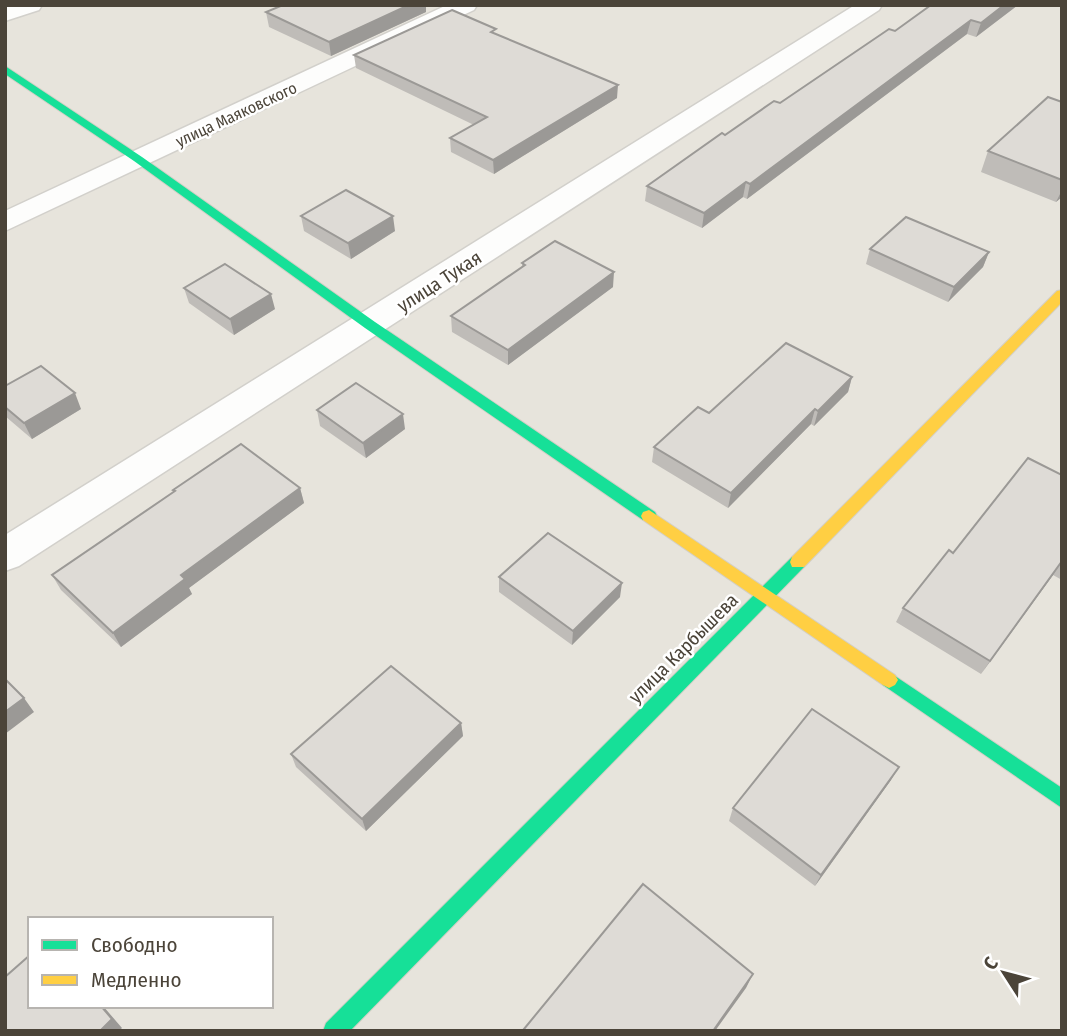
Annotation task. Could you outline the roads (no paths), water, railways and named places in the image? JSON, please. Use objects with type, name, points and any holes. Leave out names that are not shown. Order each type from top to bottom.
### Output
[{"type":"street","points":[[5,15],[31,5]]},
{"type":"street","name":"улица Маяковского","points":[[5,222],[466,5]]},
{"type":"street","name":"улица Тукая","points":[[5,555],[871,5]]},
{"type":"street","points":[[5,69],[138,159],[370,325],[763,597],[1062,799]]},
{"type":"street","name":"улица Карбышева","points":[[334,1031],[1062,294]]}]
